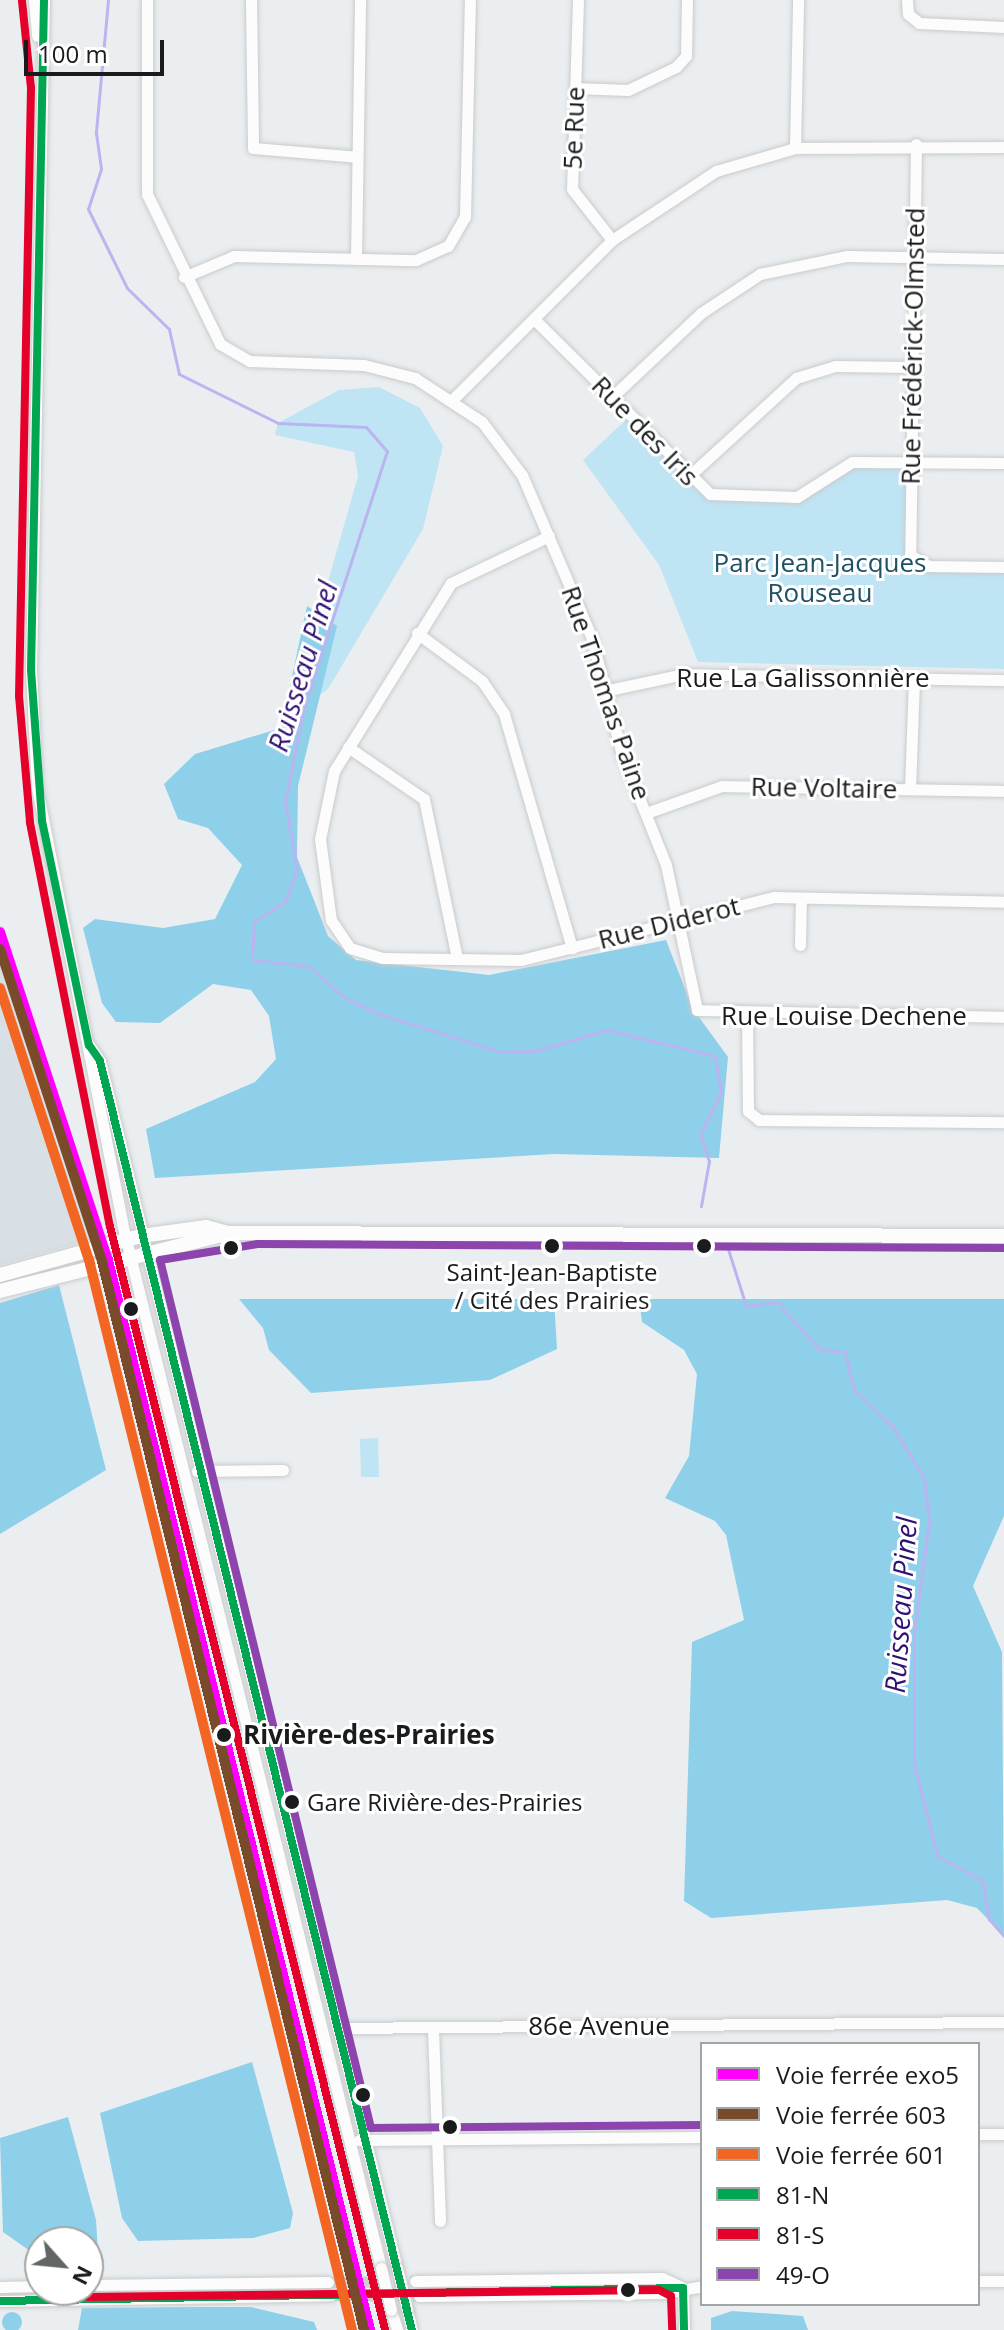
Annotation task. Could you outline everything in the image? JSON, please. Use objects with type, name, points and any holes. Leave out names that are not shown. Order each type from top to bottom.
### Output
[{"type":"main road","points":[[0,1275],[206,1227],[229,1233],[1004,1236]]},
{"type":"main road","points":[[0,1291],[136,1244]]},
{"type":"street","points":[[34,0],[43,88]]},
{"type":"street","points":[[44,0],[32,722],[42,821],[89,1045],[100,1061],[136,1244],[338,2028],[356,2141],[381,2268],[397,2330]]},
{"type":"street","name":"Rue Thomas Paine","points":[[147,0],[145,182],[184,277],[216,338],[236,357],[364,365],[454,398],[504,447],[549,536],[587,625],[604,691],[649,812],[681,918],[692,1000]]},
{"type":"street","points":[[251,0],[253,148],[357,157]]},
{"type":"street","points":[[356,259],[360,0]]},
{"type":"street","points":[[184,277],[234,256],[416,260],[448,246],[465,217],[470,0]]},
{"type":"street","name":"5e Rue","points":[[578,0],[573,195],[612,240]]},
{"type":"street","points":[[575,88],[628,90],[676,67],[686,56],[687,0]]},
{"type":"street","points":[[795,148],[798,0]]},
{"type":"street","points":[[907,0],[908,14],[919,23],[1004,27]]},
{"type":"street","points":[[454,398],[612,240],[697,180],[795,148],[916,144],[1004,147]]},
{"type":"street","name":"Rue Frédérick-Olmsted","points":[[916,144],[910,555],[929,566],[1004,567]]},
{"type":"street","points":[[612,397],[701,313],[760,274],[847,256],[1004,259]]},
{"type":"street","name":"Rue des Iris","points":[[535,320],[687,478],[710,494],[797,497],[852,462],[1004,463]]},
{"type":"street","points":[[687,478],[796,378],[835,366],[912,367]]},
{"type":"street","points":[[457,959],[424,799],[348,747],[451,583],[549,536]]},
{"type":"street","points":[[417,633],[482,681],[504,714],[572,948]]},
{"type":"street","name":"Rue La Galissonnière","points":[[604,691],[683,674],[1004,680]]},
{"type":"street","points":[[910,789],[914,679]]},
{"type":"street","name":"Rue Diderot","points":[[348,747],[323,805],[320,839],[341,940],[383,958],[521,960],[681,918],[801,898],[1004,902]]},
{"type":"street","name":"Rue Voltaire","points":[[649,812],[722,786],[1004,791]]},
{"type":"street","points":[[800,945],[801,898]]},
{"type":"street","name":"Rue Louise Dechene","points":[[692,1000],[709,1015],[1004,1017]]},
{"type":"street","points":[[747,1015],[748,1111],[759,1120],[1004,1122]]},
{"type":"street","points":[[194,1472],[283,1470]]},
{"type":"street","points":[[194,1472],[356,2141],[397,2268],[412,2330]]},
{"type":"street","name":"86e Avenue","points":[[338,2028],[1004,2022]]},
{"type":"street","points":[[433,2029],[440,2221]]},
{"type":"street","points":[[980,2134],[1004,2134]]},
{"type":"street","points":[[356,2141],[700,2137]]},
{"type":"street","points":[[415,2281],[662,2278],[683,2288]]},
{"type":"street","points":[[980,2281],[1004,2281]]},
{"type":"street","points":[[104,2285],[328,2282]]},
{"type":"street","points":[[0,2287],[24,2286]]},
{"type":"street","points":[[419,2296],[700,2286]]},
{"type":"street","points":[[683,2288],[684,2330]]},
{"type":"street","points":[[0,2301],[331,2295]]},
{"type":"shaded area","points":[[307,606],[337,626],[298,786],[297,857],[328,936],[356,960],[489,975],[666,940],[693,1009],[728,1057],[719,1158],[554,1154],[155,1178],[146,1129],[255,1082],[276,1059],[269,1016],[251,990],[213,984],[160,1023],[116,1022],[102,1003],[83,928],[95,919],[163,928],[215,919],[242,865],[208,828],[178,819],[164,784],[195,754],[281,728]]},
{"type":"shaded area","points":[[0,943],[93,1239],[0,1265]]},
{"type":"shaded area","points":[[59,1285],[106,1470],[0,1534],[0,1303]]},
{"type":"shaded area","points":[[239,1299],[554,1299],[557,1349],[490,1380],[311,1393],[269,1350],[263,1328]]},
{"type":"shaded area","points":[[639,1299],[1004,1299],[1004,1516],[973,1586],[1002,1652],[1004,1936],[977,1908],[947,1900],[711,1918],[684,1901],[692,1642],[744,1620],[726,1535],[715,1521],[665,1498],[689,1456],[697,1374],[684,1350],[642,1322]]},
{"type":"shaded area","points":[[252,2062],[293,2213],[290,2228],[253,2238],[138,2241],[122,2218],[100,2113]]},
{"type":"shaded area","points":[[68,2117],[96,2226],[24,2226],[24,2247],[3,2232],[0,2138]]},
{"type":"shaded area","points":[[251,2307],[314,2322],[317,2330],[78,2330],[82,2308]]},
{"type":"shaded area","points":[[732,2311],[803,2316],[808,2330],[711,2330],[711,2318]]},
{"type":"shaded area","points":[[8,2312],[16,2312],[22,2318],[22,2326],[17,2331],[7,2331],[2,2326],[2,2318]]},
{"type":"green space","points":[[379,387],[420,408],[443,446],[423,529],[328,689],[304,706],[297,691],[358,476],[354,452],[275,435],[278,423],[339,390]]},
{"type":"green space","name":"Parc Jean-Jacques Rouseau","points":[[630,416],[711,494],[809,492],[852,462],[911,460],[909,554],[916,561],[1004,567],[1004,669],[698,662],[659,565],[583,460]]},
{"type":"green space","points":[[378,1438],[379,1477],[361,1477],[360,1439]]},
{"type":"waterway","name":"Ruisseau Pinel","points":[[108,0],[96,133],[101,169],[88,209],[127,288],[169,329],[179,374],[278,423],[366,427],[387,451],[304,706],[285,802],[297,869],[285,902],[254,921],[252,960],[309,966],[345,998],[377,1013],[501,1052],[535,1051],[607,1030],[715,1056],[721,1092],[700,1135],[709,1161],[701,1206]]},
{"type":"waterway","name":"Ruisseau Pinel","points":[[728,1249],[746,1306],[777,1302],[819,1349],[845,1352],[854,1390],[893,1427],[924,1478],[929,1522],[914,1631],[914,1765],[938,1857],[982,1880],[989,1919],[1004,1936]]},
{"type":"tunnel","points":[[328,2282],[415,2281]]},
{"type":"tunnel","points":[[331,2295],[419,2296]]},
{"type":"rail line","name":"exo5","points":[[0,932],[108,1260],[370,2330]]},
{"type":"rail line","name":"603","points":[[0,949],[102,1261],[364,2330]]},
{"type":"rail line","name":"601","points":[[0,988],[90,1264],[352,2330]]},
{"type":"transit line","name":"81-N","points":[[44,0],[31,670],[42,821],[89,1045],[100,1061],[412,2330]]},
{"type":"transit line","name":"81-S","points":[[22,1],[31,88],[19,696],[30,823],[110,1226],[385,2330]]},
{"type":"transit line","name":"49-O","points":[[700,2125],[371,2128],[160,1260],[258,1244],[1004,1248]]},
{"type":"transit line","name":"81-N","points":[[0,2301],[683,2288],[684,2330]]},
{"type":"transit line","name":"81-S","points":[[104,2297],[659,2290],[671,2296],[672,2330]]},
{"type":"place","name":"Saint-Jean-Baptiste / Cité des Prairies","points":[[552,1246]]},
{"type":"place","name":"Rivière-des-Prairies","points":[[224,1735]]},
{"type":"place","name":"Gare Rivière-des-Prairies","points":[[292,1802]]}]
